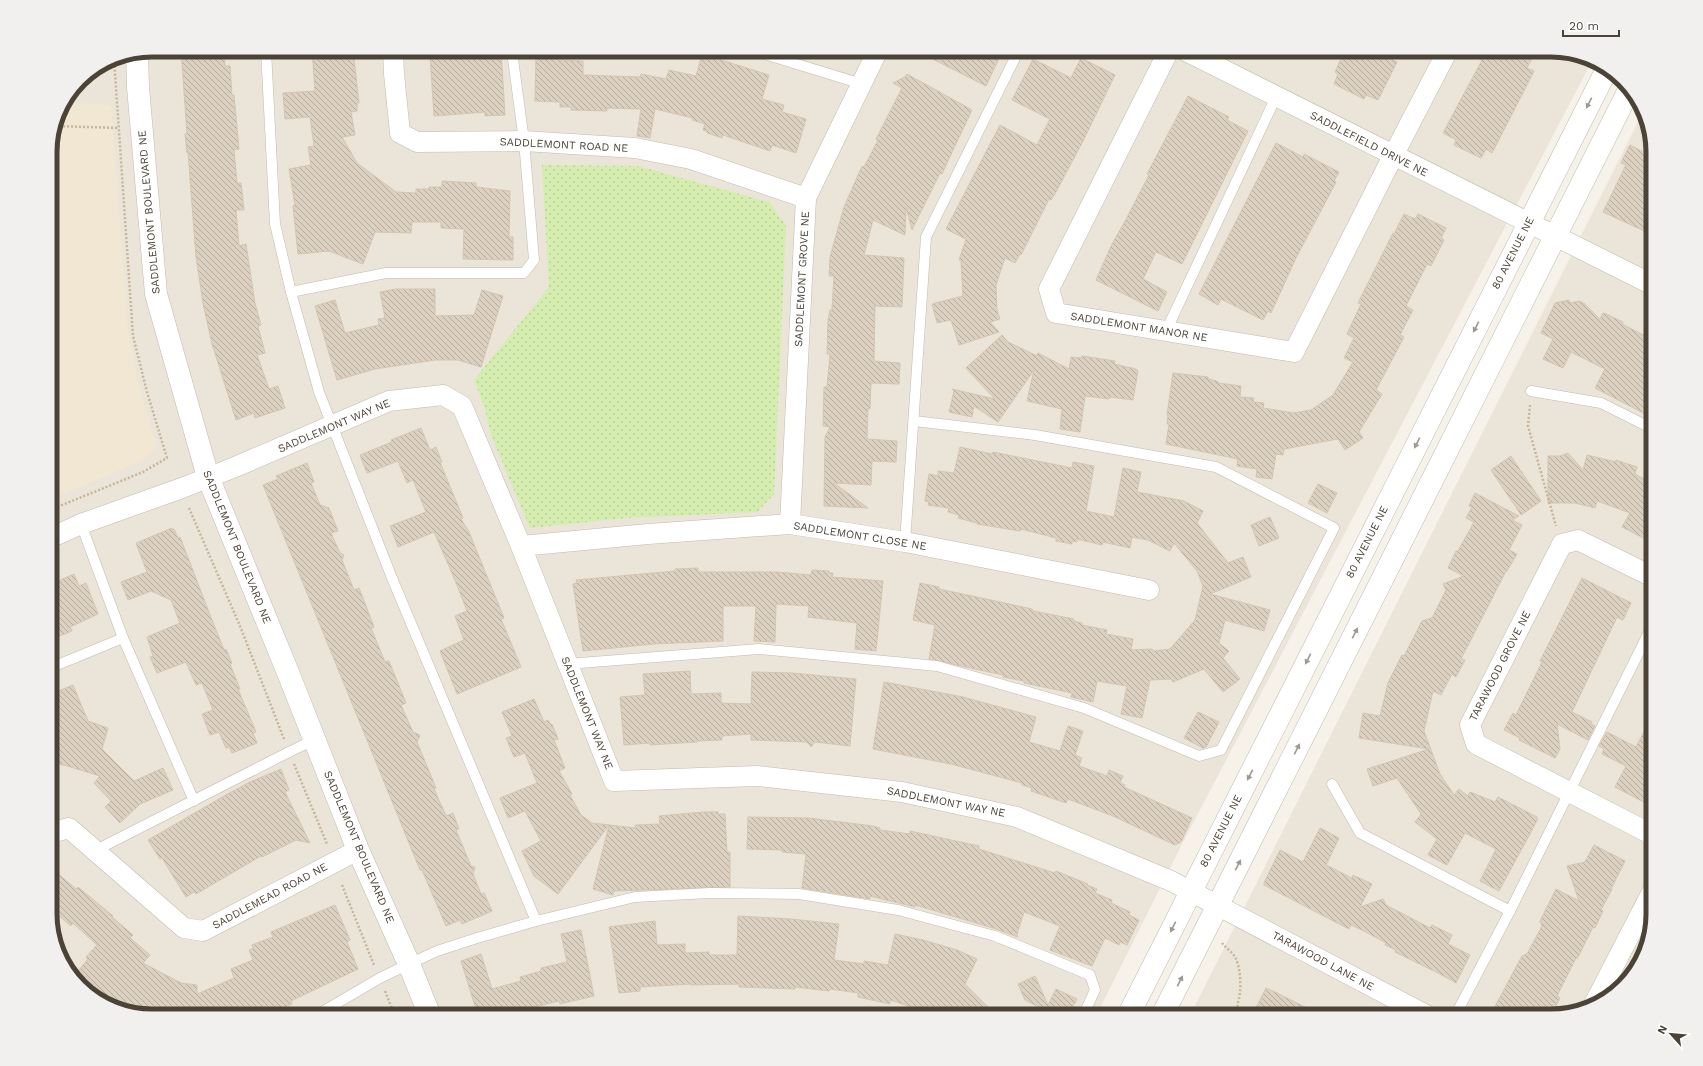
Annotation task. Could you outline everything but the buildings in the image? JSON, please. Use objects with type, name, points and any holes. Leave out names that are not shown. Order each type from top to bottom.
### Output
[{"type":"street","name":"SADDLEMONT ROAD NE","points":[[393,57],[400,133],[417,142],[524,141],[635,148],[691,159],[806,198]]},
{"type":"street","name":"SADDLEMONT GROVE NE","points":[[790,524],[806,198],[875,57]]},
{"type":"street","name":"SADDLEMONT MANOR NE","points":[[1165,57],[1049,289],[1056,313],[1294,352],[1392,156]]},
{"type":"street","name":"SADDLEFIELD DRIVE NE","points":[[1198,57],[1392,156],[1646,282]]},
{"type":"street","points":[[1392,156],[1444,57]]},
{"type":"street","name":"SADDLEMONT BOULEVARD NE","points":[[137,58],[138,87],[156,294],[208,477],[358,850],[409,964],[427,1009]]},
{"type":"street","name":"80 AVENUE NE","points":[[1132,1009],[1604,74]]},
{"type":"street","points":[[1166,1009],[1626,94]]},
{"type":"street","name":"SADDLEMONT WAY NE","points":[[57,535],[81,524],[182,488],[235,467],[389,401],[443,395],[462,406],[521,546],[614,781],[757,776],[902,792],[1017,817],[1171,881],[1218,906]]},
{"type":"street","name":"SADDLEMONT CLOSE NE","points":[[521,546],[648,534],[790,524],[905,542],[1149,590]]},
{"type":"street","points":[[1562,544],[1578,540],[1646,574]]},
{"type":"street","name":"TARAWOOD GROVE NE","points":[[1562,544],[1470,725],[1476,744],[1646,831]]},
{"type":"street","name":"SADDLEMEAD ROAD NE","points":[[57,831],[69,828],[184,928],[203,931],[358,850]]},
{"type":"street","points":[[1598,996],[1646,904]]},
{"type":"street","name":"TARAWOOD LANE NE","points":[[1218,906],[1415,1009]]},
{"type":"lane","points":[[266,57],[275,224],[291,292],[319,392],[392,578],[536,920]]},
{"type":"lane","points":[[291,292],[386,273],[524,273],[534,260],[524,141],[513,57]]},
{"type":"lane","points":[[774,57],[862,84]]},
{"type":"lane","points":[[905,542],[926,237],[1016,57]]},
{"type":"lane","points":[[1166,331],[1276,97]]},
{"type":"lane","points":[[1531,391],[1601,403],[1646,426]]},
{"type":"lane","points":[[568,664],[759,649],[936,666],[1084,708],[1199,756],[1221,750],[1334,528],[1216,467],[1035,435],[914,420]]},
{"type":"lane","points":[[81,524],[123,638],[194,800]]},
{"type":"lane","points":[[57,665],[123,638]]},
{"type":"lane","points":[[1459,1009],[1570,793],[1646,638]]},
{"type":"lane","points":[[96,850],[314,740]]},
{"type":"lane","points":[[1332,784],[1360,833],[1510,911]]},
{"type":"lane","points":[[327,1009],[380,978],[437,951],[536,920],[635,897],[709,893],[799,894],[898,910],[995,936],[1090,975],[1095,990],[1086,1009]]},
{"type":"path","points":[[61,126],[119,128]]},
{"type":"path","points":[[1531,391],[1528,426],[1562,544]]},
{"type":"path","points":[[57,507],[143,472],[167,458]]},
{"type":"path","points":[[189,508],[240,626],[327,844]]},
{"type":"path","points":[[342,886],[392,1009]]},
{"type":"path","points":[[1221,941],[1235,956],[1237,963],[1240,988],[1237,1009]]},
{"type":"shaded area","points":[[152,57],[1551,57],[1575,60],[1590,65],[1179,850],[1100,1009],[152,1009],[128,1006],[116,1002],[94,989],[81,977],[67,956],[62,944],[57,920],[57,146],[64,116],[73,99],[89,81],[116,64],[128,60]]},
{"type":"shaded area","points":[[71,102],[111,105],[128,331],[138,384],[157,447],[143,460],[57,497],[57,146],[60,128]]},
{"type":"shaded area","points":[[1640,119],[1646,146],[1646,914],[1643,938],[1639,950],[1626,972],[1609,989],[1587,1002],[1563,1008],[1194,1009]]},
{"type":"green space","points":[[542,165],[638,166],[769,202],[786,225],[774,494],[757,512],[627,518],[530,528],[492,438],[483,403],[474,380],[549,287]]}]
